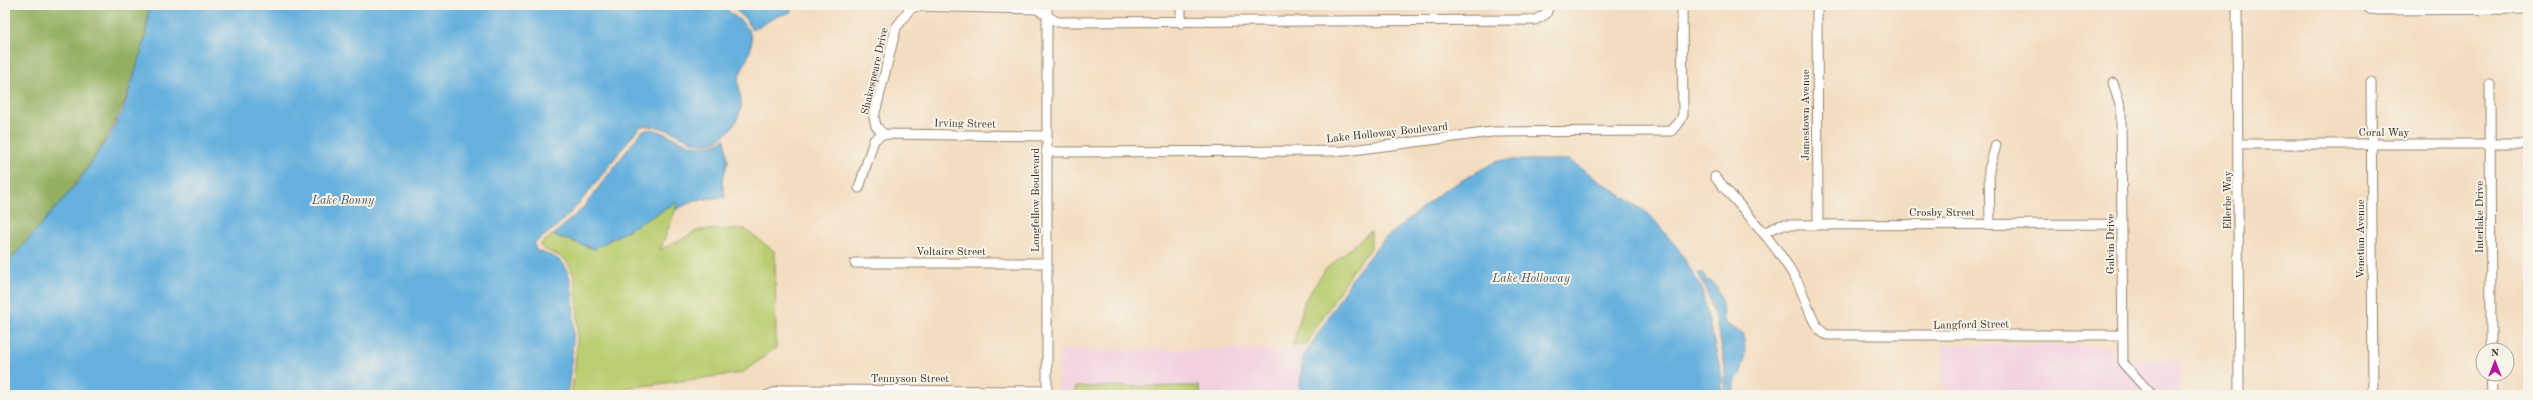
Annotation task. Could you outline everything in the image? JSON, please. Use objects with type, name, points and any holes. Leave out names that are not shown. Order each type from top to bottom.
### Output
[{"type":"street","name":"Longfellow Boulevard","points":[[1047,5],[1047,393]]},
{"type":"street","points":[[1181,5],[1181,23]]},
{"type":"street","points":[[1047,15],[1057,22],[1181,23],[1535,20],[1546,14],[1549,5]]},
{"type":"street","name":"Lake Holloway Boulevard","points":[[1046,152],[1345,150],[1492,132],[1671,131],[1679,123],[1683,115],[1682,5]]},
{"type":"street","name":"Jamestown Avenue","points":[[1817,5],[1818,225]]},
{"type":"street","name":"Ellerbe Way","points":[[2237,5],[2239,144],[2239,395]]},
{"type":"street","points":[[2365,5],[2370,9],[2378,10],[2468,7],[2528,9]]},
{"type":"street","name":"Shakespeare Drive","points":[[883,134],[876,126],[874,117],[896,28],[909,10],[916,6],[1037,9],[1047,15]]},
{"type":"street","name":"Venetian Avenue","points":[[2371,82],[2373,395]]},
{"type":"street","name":"Galvin Drive","points":[[2113,83],[2121,108],[2123,363],[2152,395]]},
{"type":"street","name":"Interlake Drive","points":[[2490,84],[2491,342]]},
{"type":"street","points":[[859,188],[874,140],[883,134]]},
{"type":"street","name":"Irving Street","points":[[883,134],[1046,136]]},
{"type":"street","name":"Coral Way","points":[[2239,144],[2528,144]]},
{"type":"street","points":[[1990,224],[1989,170],[1996,145]]},
{"type":"street","points":[[1715,177],[1763,233]]},
{"type":"street","name":"Crosby Street","points":[[1763,233],[1781,225],[2122,224]]},
{"type":"street","name":"Langford Street","points":[[1763,233],[1795,278],[1820,332],[1827,335],[2122,335]]},
{"type":"street","name":"Voltaire Street","points":[[855,263],[1047,263]]},
{"type":"street","points":[[2491,382],[2492,395]]},
{"type":"street","name":"Tennyson Street","points":[[771,394],[1047,393]]},
{"type":"shaded area","points":[[1943,345],[2112,346],[2112,358],[2179,360],[2179,395],[1943,395]]},
{"type":"shaded area","points":[[1308,349],[1303,358],[1299,395],[1059,395],[1059,350]]},
{"type":"green space","points":[[5,5],[149,5],[149,9],[137,67],[128,93],[103,143],[88,167],[70,190],[29,241],[5,266]]},
{"type":"green space","points":[[679,201],[660,250],[699,230],[745,229],[775,252],[776,348],[742,373],[626,388],[625,395],[571,395],[578,326],[576,287],[573,272],[564,259],[545,250],[539,245],[553,235],[594,249]]},
{"type":"green space","points":[[1371,231],[1371,248],[1351,272],[1306,345],[1293,345],[1305,300],[1325,270]]},
{"type":"green space","points":[[1199,386],[1200,395],[1075,395],[1075,387]]},
{"type":"water","name":"Lake Bonny","points":[[149,5],[723,5],[746,27],[749,31],[752,42],[750,52],[739,77],[741,108],[736,121],[728,132],[716,141],[702,143],[693,141],[669,130],[650,126],[640,127],[579,204],[550,231],[534,243],[536,250],[556,258],[563,263],[570,278],[574,311],[574,329],[567,395],[5,395],[5,266],[79,181],[109,136],[123,110],[146,37]]},
{"type":"water","points":[[731,5],[791,5],[791,12],[778,16],[752,30],[747,21]]},
{"type":"water","points":[[652,129],[680,141],[697,146],[715,144],[725,139],[728,160],[722,182],[725,197],[695,200],[675,210],[678,202],[594,249],[553,235],[582,209],[642,131]]},
{"type":"water","name":"Lake Holloway","points":[[1498,160],[1569,160],[1650,215],[1679,250],[1701,287],[1723,382],[1721,395],[1299,395],[1303,358],[1355,274],[1382,241],[1443,191]]},
{"type":"water","points":[[1698,273],[1702,273],[1707,281],[1713,282],[1719,292],[1725,323],[1744,335],[1745,348],[1743,367],[1734,383],[1734,395],[1725,395],[1725,367],[1719,332],[1704,284]]}]
